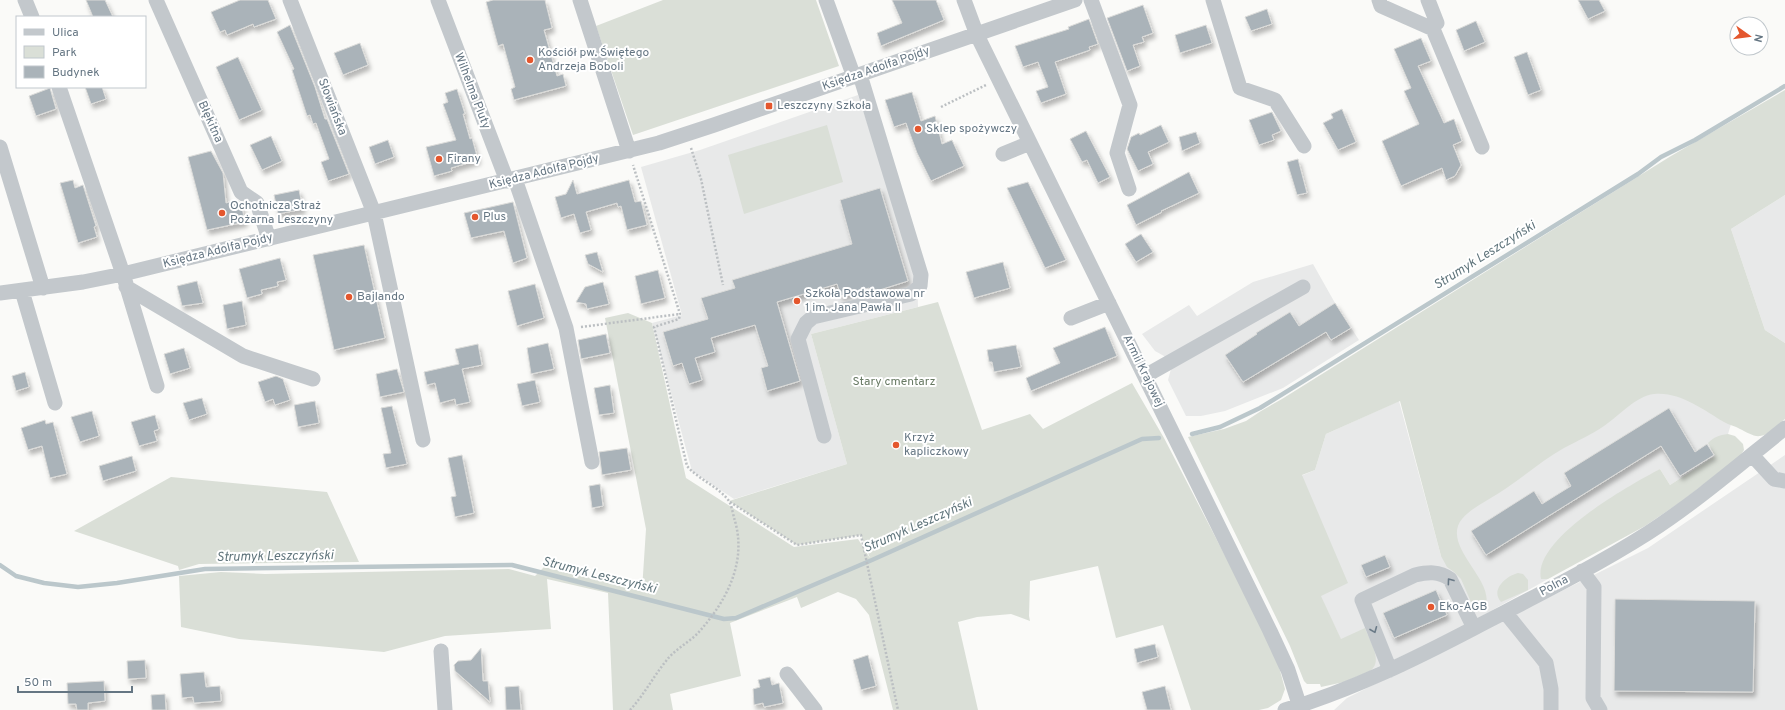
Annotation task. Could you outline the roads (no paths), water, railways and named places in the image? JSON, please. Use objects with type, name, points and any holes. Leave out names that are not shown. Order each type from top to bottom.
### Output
[{"type":"street","points":[[25,0],[32,16]]},
{"type":"street","name":"Błękitna","points":[[156,0],[241,192],[257,203],[269,239]]},
{"type":"street","name":"Słowiańska","points":[[290,0],[374,213],[423,440]]},
{"type":"street","name":"Wilhelma Pluty","points":[[438,0],[511,180],[566,328],[592,462]]},
{"type":"street","points":[[580,0],[629,151]]},
{"type":"street","points":[[824,436],[798,339],[806,323],[813,317],[911,294],[920,286],[921,275],[857,76],[826,0]]},
{"type":"street","name":"Armii Krajowej","points":[[964,0],[977,34],[1270,631],[1288,670],[1301,708]]},
{"type":"street","name":"Księdza Adolfa Pojdy","points":[[0,293],[125,281],[269,239],[629,151],[686,135],[1075,0]]},
{"type":"street","points":[[1091,0],[1130,105],[1117,153],[1129,189]]},
{"type":"street","points":[[1213,0],[1240,88],[1275,100],[1304,146]]},
{"type":"street","points":[[1379,0],[1381,6],[1433,29],[1482,146]]},
{"type":"street","points":[[1428,0],[1437,23]]},
{"type":"street","points":[[59,88],[125,281],[157,386]]},
{"type":"street","points":[[1003,154],[1030,143]]},
{"type":"street","points":[[0,147],[43,288]]},
{"type":"street","points":[[125,281],[243,356],[313,379]]},
{"type":"street","points":[[1145,376],[1303,287]]},
{"type":"street","points":[[22,291],[55,403]]},
{"type":"street","points":[[1072,318],[1110,304]]},
{"type":"street","name":"Polna","points":[[1285,710],[1301,708],[1390,670],[1582,571],[1648,533],[1674,515],[1785,428]]},
{"type":"street","points":[[1752,455],[1774,479],[1785,482]]},
{"type":"street","points":[[1582,571],[1594,587],[1593,698],[1600,710]]},
{"type":"street","points":[[1390,670],[1362,600],[1416,575],[1425,573],[1443,574],[1450,579],[1474,628]]},
{"type":"street","points":[[1505,612],[1546,663],[1551,689],[1550,710]]},
{"type":"street","points":[[441,651],[445,710]]},
{"type":"street","points":[[787,674],[815,710]]},
{"type":"waterway","name":"Strumyk Leszczyński","points":[[1192,434],[1220,427],[1260,408],[1638,174],[1661,157],[1695,140],[1785,86]]},
{"type":"waterway","name":"Strumyk Leszczyński","points":[[0,565],[16,576],[44,583],[78,587],[117,583],[205,569],[512,565],[724,619],[736,618],[872,560],[1142,439],[1159,438]]},
{"type":"place","name":"Kościół pw. Świętego Andrzeja Boboli","points":[[530,60]]},
{"type":"place","name":"Leszczyny Szkoła","points":[[769,106]]},
{"type":"place","name":"Sklep spożywczy","points":[[918,129]]},
{"type":"place","name":"Firany","points":[[439,159]]},
{"type":"place","name":"Ochotnicza Straż Pożarna Leszczyny","points":[[222,213]]},
{"type":"place","name":"Plus","points":[[475,217]]},
{"type":"place","name":"Bajlando","points":[[349,297]]},
{"type":"place","name":"Szkoła Podstawowa nr 1 im. Jana Pawła II","points":[[797,301]]},
{"type":"place","name":"Krzyż kapliczkowy","points":[[896,445]]},
{"type":"place","name":"Eko-AGB","points":[[1431,607]]},
{"type":"park label","name":"Stary cmentarz","points":[[894,382]]}]
